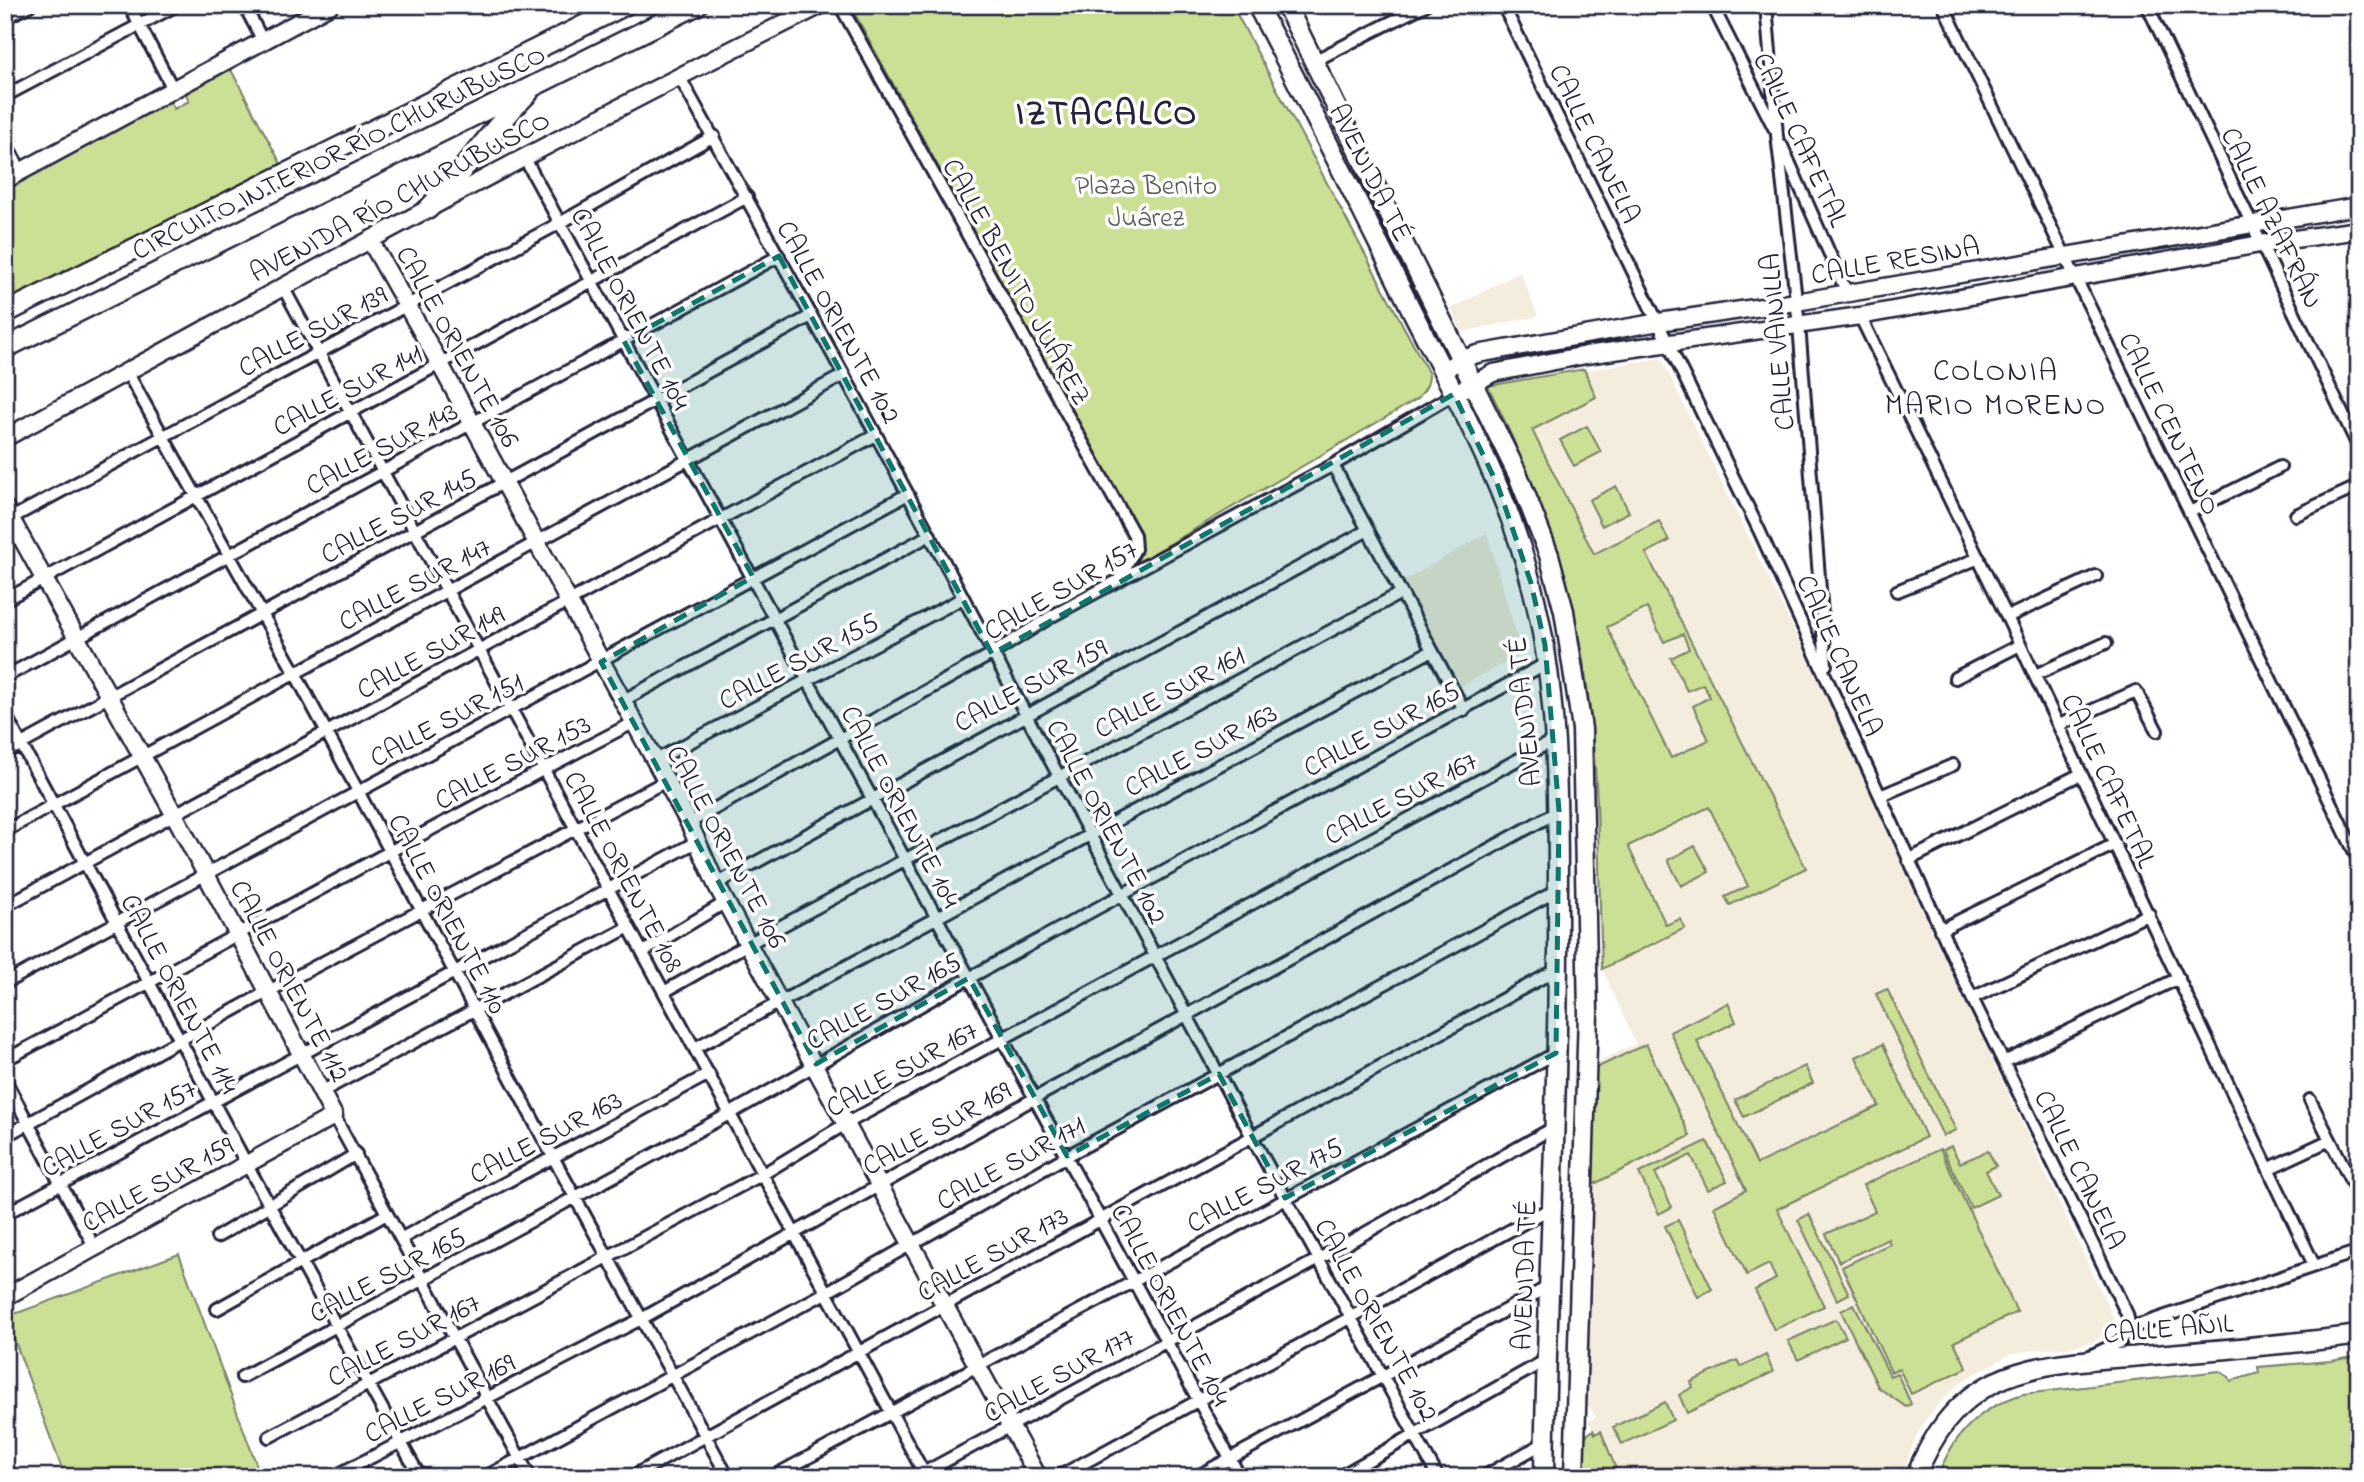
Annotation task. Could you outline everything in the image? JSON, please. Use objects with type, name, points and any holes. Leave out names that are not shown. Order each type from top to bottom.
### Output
[{"type":"highway","name":"CIRCUITO INTERIOR RÍO CHURUBUSCO","points":[[5,313],[625,5]]},
{"type":"highway","name":"CIRCUITO INTERIOR RÍO CHURUBUSCO","points":[[5,348],[696,5]]},
{"type":"highway","points":[[428,209],[516,105],[539,83]]},
{"type":"main road","name":"AVENIDA TÉ","points":[[1257,5],[1443,370],[1498,486],[1526,565],[1547,663],[1556,739],[1559,811],[1558,968],[1544,1477]]},
{"type":"main road","name":"AVENIDA TÉ","points":[[1286,5],[1474,381],[1518,475],[1549,555],[1564,611],[1582,729],[1588,1013],[1574,1477]]},
{"type":"main road","name":"CALLE AÑIL","points":[[2078,1362],[2319,1341],[2359,1335]]},
{"type":"main road","points":[[1915,1477],[1938,1430],[1956,1409],[1974,1395],[1996,1382],[2022,1373],[2078,1362]]},
{"type":"street","points":[[5,18],[30,5]]},
{"type":"street","points":[[129,5],[173,89]]},
{"type":"street","points":[[5,96],[177,5]]},
{"type":"street","points":[[244,5],[263,41]]},
{"type":"street","points":[[5,180],[330,5]]},
{"type":"street","name":"AVENIDA RÍO CHURUBUSCO","points":[[5,438],[524,157],[821,5]]},
{"type":"street","name":"CALLE BENITO JUÁREZ","points":[[840,5],[1134,536],[1135,549],[1118,579]]},
{"type":"street","points":[[1314,61],[1425,5]]},
{"type":"street","name":"CALLE CANELA","points":[[1503,5],[1759,530],[1940,930],[2127,1314],[2130,1328]]},
{"type":"street","name":"CALLE CAFETAL","points":[[1712,5],[1777,135],[1847,293]]},
{"type":"street","name":"CALLE VAINILLA","points":[[1766,5],[1777,135],[1799,325],[1826,675]]},
{"type":"street","name":"CALLE CENTENO","points":[[1943,5],[2359,860]]},
{"type":"street","name":"CALLE AZAFRÁN","points":[[2147,5],[2359,448]]},
{"type":"street","name":"CALLE ORIENTE 102","points":[[679,76],[844,375],[1025,717],[1438,1477]]},
{"type":"street","name":"CALLE SUR 139","points":[[7,515],[560,223],[714,136]]},
{"type":"street","points":[[5,142],[21,171]]},
{"type":"street","name":"CALLE ORIENTE 104","points":[[524,157],[1240,1477]]},
{"type":"street","name":"CALLE SUR 141","points":[[5,600],[747,197]]},
{"type":"street","name":"CALLE RESINA","points":[[1443,370],[1477,354],[2359,206]]},
{"type":"street","name":"CALLE RESINA","points":[[1454,394],[1493,373],[1586,355],[1860,316],[2073,276],[2359,230]]},
{"type":"street","name":"CALLE ORIENTE 106","points":[[370,240],[689,823],[716,884],[748,944],[816,1064],[1038,1477]]},
{"type":"street","name":"CALLE SUR 143","points":[[5,677],[779,256]]},
{"type":"street","name":"CALLE ORIENTE 108","points":[[283,287],[892,1412],[922,1475]]},
{"type":"street","name":"CALLE SUR 145","points":[[5,753],[811,316]]},
{"type":"street","name":"CALLE CAFETAL","points":[[1860,316],[2059,725],[2314,1265]]},
{"type":"street","name":"CALLE ORIENTE 110","points":[[127,372],[295,673],[553,1157],[728,1477]]},
{"type":"street","name":"CALLE SUR 147","points":[[5,831],[844,375]]},
{"type":"street","name":"CALLE SUR 157","points":[[689,823],[992,654],[1052,616],[1333,465],[1454,394]]},
{"type":"street","name":"CALLE SUR 149","points":[[5,906],[876,435]]},
{"type":"street","points":[[1333,465],[1464,710]]},
{"type":"street","points":[[2190,512],[2280,467]]},
{"type":"street","points":[[2296,515],[2359,486]]},
{"type":"street","name":"CALLE SUR 151","points":[[5,983],[908,494]]},
{"type":"street","name":"CALLE ORIENTE 112","points":[[7,515],[174,814],[204,875],[530,1477]]},
{"type":"street","name":"CALLE SUR 159","points":[[716,884],[1368,530]]},
{"type":"street","name":"CALLE SUR 153","points":[[622,701],[930,535]]},
{"type":"street","points":[[1897,592],[1979,558]]},
{"type":"street","points":[[2007,617],[2096,576]]},
{"type":"street","name":"CALLE SUR 161","points":[[664,992],[748,944],[1401,593]]},
{"type":"street","name":"CALLE SUR 155","points":[[654,761],[963,598]]},
{"type":"street","points":[[2035,675],[2106,643]]},
{"type":"street","points":[[1955,678],[2020,645]]},
{"type":"street","name":"CALLE SUR 163","points":[[695,1048],[1431,651]]},
{"type":"street","name":"CALLE SUR 165","points":[[242,1377],[576,1198],[1121,894],[1547,663]]},
{"type":"street","points":[[2059,725],[2136,691],[2157,731]]},
{"type":"street","name":"CALLE ORIENTE 114","points":[[5,714],[335,1327],[420,1477]]},
{"type":"street","name":"CALLE SUR 153","points":[[5,1060],[150,983],[236,933],[633,723]]},
{"type":"street","name":"CALLE SUR 167","points":[[269,1437],[763,1174],[847,1123],[1556,739]]},
{"type":"street","points":[[1880,796],[1953,765]]},
{"type":"street","points":[[1908,860],[2081,774]]},
{"type":"street","points":[[5,1136],[267,992],[666,781]]},
{"type":"street","name":"CALLE SUR 169","points":[[333,1477],[643,1318],[1035,1098],[1559,811]]},
{"type":"street","name":"CALLE SUR 157","points":[[5,1214],[696,842]]},
{"type":"street","points":[[1940,930],[2115,844]]},
{"type":"street","name":"CALLE SUR 171","points":[[485,1477],[827,1292],[1067,1156],[1558,890]]},
{"type":"street","points":[[643,952],[726,902]]},
{"type":"street","points":[[1972,998],[2148,914]]},
{"type":"street","points":[[321,1092],[629,927]]},
{"type":"street","name":"CALLE SUR 173","points":[[631,1477],[1558,968]]},
{"type":"street","points":[[2004,1062],[2179,978]]},
{"type":"street","name":"CALLE SUR 175","points":[[772,1477],[1556,1053]]},
{"type":"street","name":"CALLE SUR 163","points":[[402,1238],[709,1074]]},
{"type":"street","points":[[5,1080],[95,1248]]},
{"type":"street","points":[[2310,1100],[2355,1189]]},
{"type":"street","name":"CALLE SUR 159","points":[[5,1297],[334,1116]]},
{"type":"street","name":"CALLE SUR 177","points":[[922,1475],[1553,1128]]},
{"type":"street","points":[[2270,1168],[2330,1140]]},
{"type":"street","points":[[217,1237],[356,1154]]},
{"type":"street","points":[[1058,1477],[1551,1208]]},
{"type":"street","points":[[217,1309],[387,1214]]},
{"type":"street","name":"CALLE AÑIL","points":[[2078,1362],[2120,1342],[2130,1328],[2359,1251]]},
{"type":"street","points":[[1196,1477],[1548,1287]]},
{"type":"street","points":[[1339,1477],[1546,1360]]},
{"type":"street","points":[[1483,1477],[1544,1443]]},
{"type":"highlighted area","points":[[779,256],[992,654],[1454,394],[1498,486],[1531,583],[1545,645],[1559,811],[1556,1053],[1285,1198],[1219,1074],[1067,1156],[969,978],[816,1064],[601,662],[753,577],[624,341]]},
{"type":"shaded area","points":[[1520,272],[1538,316],[1462,332],[1451,309]]},
{"type":"shaded area","points":[[1661,358],[1822,688],[1937,943],[2114,1319],[2113,1331],[2094,1341],[2066,1348],[2039,1349],[2009,1355],[1962,1381],[1927,1418],[1915,1439],[1904,1470],[1898,1477],[1583,1477],[1582,1439],[1593,1430],[1588,1421],[1596,1417],[1586,1402],[1590,1065],[1636,1044],[1602,969],[1591,719],[1572,606],[1544,511],[1488,386]]},
{"type":"shaded area","points":[[1487,533],[1522,654],[1454,690],[1397,585]]},
{"type":"green space","name":"Plaza Benito Juárez","points":[[850,5],[1232,5],[1429,374],[1424,390],[1417,399],[1137,563],[1141,553],[1138,533]]},
{"type":"green space","points":[[230,68],[281,164],[5,301],[5,189],[170,100],[174,109],[189,101],[185,92]]},
{"type":"green space","points":[[1584,369],[1596,397],[1532,430],[1594,554],[1659,521],[1669,541],[1646,553],[1806,868],[1730,905],[1725,897],[1748,886],[1709,807],[1628,846],[1666,925],[1680,919],[1685,928],[1602,969],[1593,745],[1578,634],[1547,525],[1520,455],[1488,386]],"holes":[[[1647,608],[1664,642],[1683,634],[1689,649],[1671,658],[1687,691],[1703,684],[1710,697],[1693,706],[1709,740],[1671,758],[1607,627]]]},
{"type":"green space","points":[[1587,426],[1601,452],[1574,466],[1560,440]]},
{"type":"green space","points":[[1616,486],[1629,512],[1602,526],[1589,500]]},
{"type":"green space","points":[[1695,846],[1709,872],[1681,886],[1668,860]]},
{"type":"green space","points":[[1887,989],[1956,1130],[1943,1136],[1876,994]]},
{"type":"green space","points":[[1728,1003],[1736,1022],[1697,1041],[1757,1164],[1879,1106],[1856,1057],[1883,1044],[1926,1137],[1777,1209],[1824,1306],[1774,1330],[1755,1290],[1776,1279],[1769,1264],[1747,1275],[1714,1207],[1746,1190],[1670,1032]]},
{"type":"green space","points":[[1646,1044],[1690,1136],[1588,1187],[1590,1071]]},
{"type":"green space","points":[[1805,1066],[1813,1083],[1744,1117],[1735,1100]]},
{"type":"green space","points":[[1707,1141],[1727,1181],[1708,1190],[1691,1155],[1655,1173],[1672,1207],[1659,1214],[1639,1173]]},
{"type":"green space","points":[[1951,1146],[1960,1163],[1988,1151],[1996,1166],[1986,1171],[1998,1195],[1971,1208],[1943,1150]]},
{"type":"green space","points":[[1940,1149],[2017,1312],[1954,1342],[1967,1368],[1911,1394],[1899,1368],[1891,1372],[1842,1267],[1890,1244],[1888,1239],[1839,1262],[1826,1234],[1875,1211],[1863,1185]]},
{"type":"green space","points":[[1809,1214],[1849,1294],[1837,1300],[1798,1220]]},
{"type":"green space","points":[[1678,1220],[1712,1289],[1698,1297],[1665,1226]]},
{"type":"green space","points":[[179,1254],[261,1477],[65,1477],[6,1317]]},
{"type":"green space","points":[[1854,1304],[1890,1376],[1897,1373],[1911,1404],[1906,1407],[1878,1387],[1841,1311]]},
{"type":"green space","points":[[1836,1319],[1846,1337],[1798,1360],[1788,1341]]},
{"type":"green space","points":[[1766,1355],[1773,1372],[1687,1413],[1679,1395],[1693,1387],[1691,1382],[1737,1360],[1741,1367]]},
{"type":"green space","points":[[2359,1356],[2359,1477],[1938,1477],[1951,1448],[1970,1425],[1994,1407],[2023,1394],[2219,1371],[2231,1381],[2259,1373],[2258,1367]]},
{"type":"green space","points":[[1665,1402],[1673,1420],[1622,1444],[1613,1427]]},
{"type":"green space","points":[[1593,1430],[1595,1434],[1601,1431],[1619,1477],[1583,1477],[1582,1439]]},
{"type":"district","name":"IZTACALCO","points":[[1107,112]]},
{"type":"district","name":"COLONIA MARIO MORENO","points":[[1996,387]]}]
